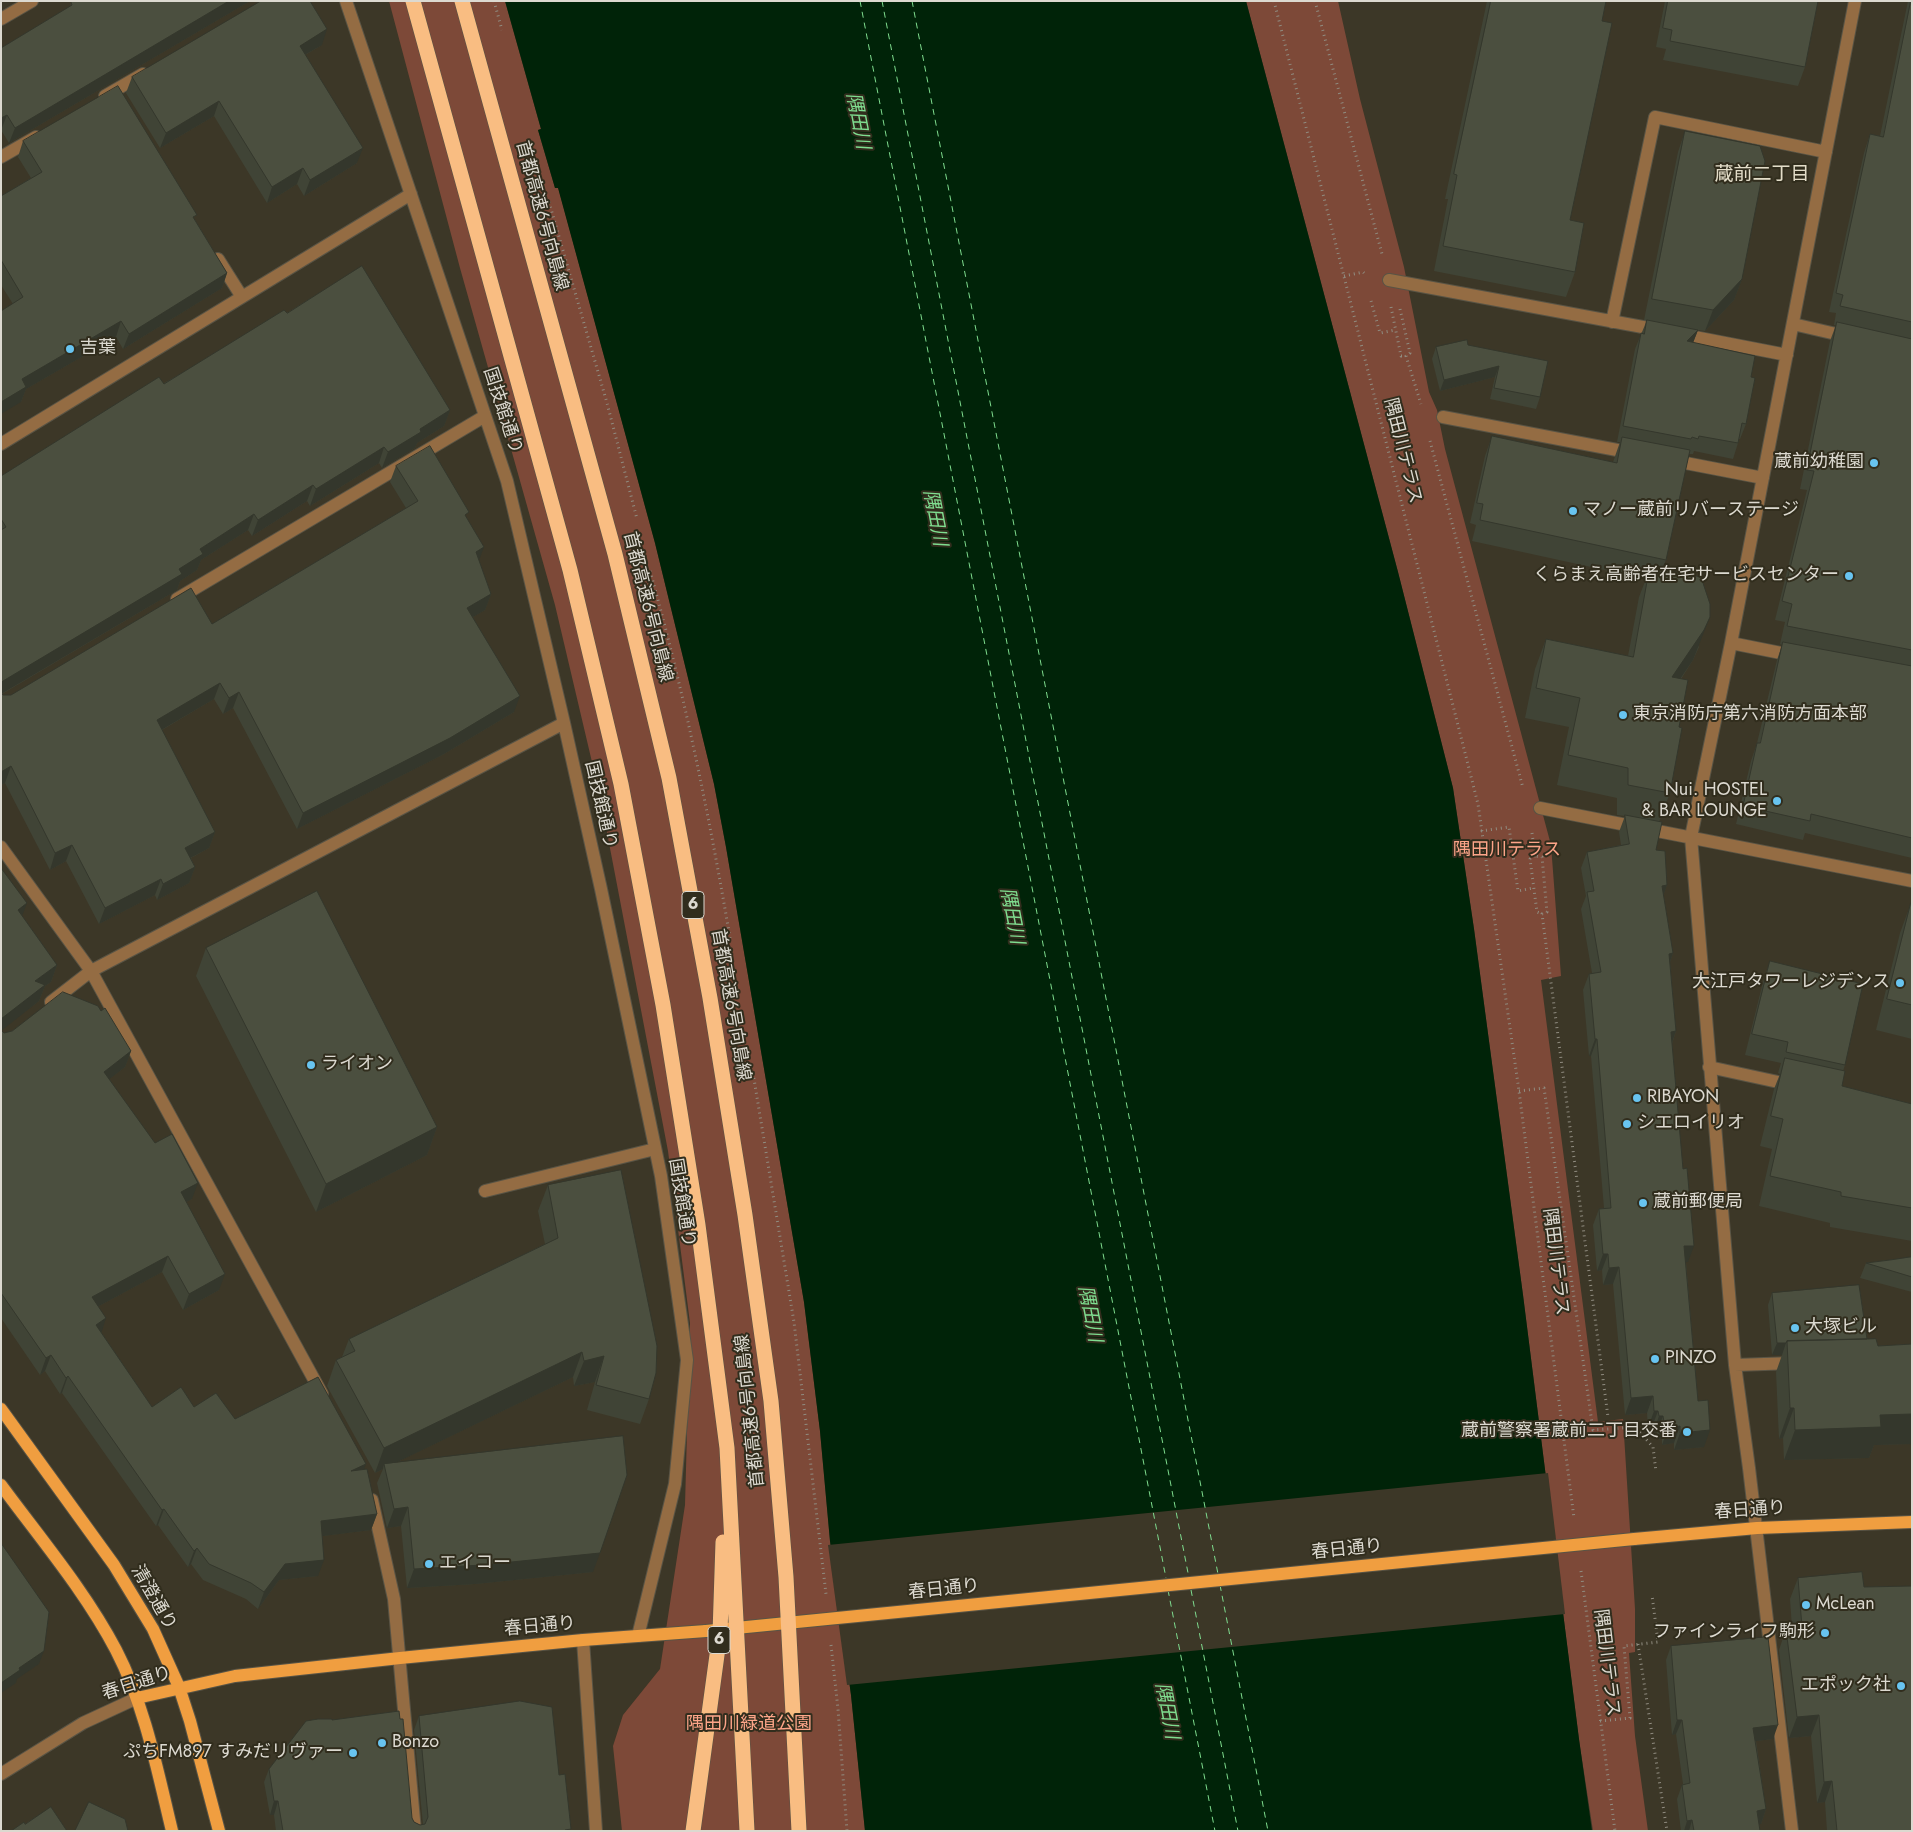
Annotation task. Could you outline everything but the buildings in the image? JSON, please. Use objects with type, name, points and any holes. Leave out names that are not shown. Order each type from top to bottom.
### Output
[{"type":"highway","name":"首都高速6号向島線","points":[[413,1],[568,561],[621,784],[663,1005],[698,1225],[727,1448],[748,1831]]},
{"type":"highway","name":"首都高速6号向島線","points":[[462,1],[615,554],[670,778],[705,970],[746,1215],[771,1401],[786,1577],[799,1831]]},
{"type":"highway","name":"6","points":[[693,1831],[720,1633],[727,1448]]},
{"type":"main road","name":"清澄通り","points":[[1,1409],[114,1565],[153,1629],[179,1687],[219,1831]]},
{"type":"main road","points":[[1,1485],[94,1613],[116,1650],[137,1698],[172,1831]]},
{"type":"main road","name":"春日通り","points":[[137,1698],[179,1687],[235,1676],[400,1658],[583,1640],[706,1631],[1634,1538],[1757,1528],[1912,1522]]},
{"type":"street","points":[[1,19],[32,1]]},
{"type":"street","name":"国技館通り","points":[[346,1],[506,481],[564,723],[661,1176],[687,1360],[676,1484],[638,1636]]},
{"type":"street","points":[[1792,1831],[1757,1528],[1735,1365],[1691,837],[1731,644],[1855,1]]},
{"type":"street","points":[[91,105],[118,94],[157,66]]},
{"type":"street","points":[[1612,322],[1655,118],[1826,152]]},
{"type":"street","points":[[1,157],[50,128]]},
{"type":"street","points":[[1,444],[411,194]]},
{"type":"street","points":[[211,247],[242,297]]},
{"type":"street","points":[[1389,280],[1787,355]]},
{"type":"street","points":[[1793,324],[1857,339]]},
{"type":"street","points":[[162,608],[485,416]]},
{"type":"street","points":[[1442,417],[1763,478]]},
{"type":"street","points":[[1731,644],[1807,658]]},
{"type":"street","points":[[40,1011],[91,972],[564,723]]},
{"type":"street","points":[[1540,808],[1912,881]]},
{"type":"street","points":[[1,848],[91,972],[326,1402]]},
{"type":"street","points":[[1709,1067],[1806,1088]]},
{"type":"street","points":[[485,1191],[655,1150]]},
{"type":"street","points":[[1735,1365],[1804,1363]]},
{"type":"street","points":[[370,1488],[394,1599],[415,1831]]},
{"type":"street","points":[[583,1640],[596,1831]]},
{"type":"street","name":"春日通り","points":[[1,1774],[83,1723],[137,1698]]},
{"type":"path","name":"隅田川テラス","points":[[1274,1],[1478,804],[1519,1091],[1575,1524]]},
{"type":"path","points":[[1315,1],[1389,280],[1393,302],[1390,304],[1401,356],[1406,356]]},
{"type":"path","points":[[1393,302],[1399,303],[1410,353],[1406,356]]},
{"type":"path","points":[[1406,356],[1424,412]]},
{"type":"path","points":[[1430,439],[1525,797]]},
{"type":"path","points":[[1482,831],[1509,827],[1518,891],[1533,888]]},
{"type":"path","points":[[1531,828],[1535,856]]},
{"type":"path","points":[[1535,856],[1542,857],[1547,912],[1542,914],[1537,912],[1533,888],[1530,859],[1535,856]]},
{"type":"path","points":[[1542,914],[1608,1417]]},
{"type":"path","points":[[1519,1091],[1544,1088],[1593,1430],[1635,1427],[1653,1447],[1656,1472]]},
{"type":"path","name":"隅田川テラス","points":[[1580,1564],[1615,1831]]},
{"type":"path","points":[[1600,1721],[1630,1718],[1624,1646],[1658,1642],[1652,1596]]},
{"type":"path","points":[[1638,1644],[1667,1831]]},
{"type":"green space","name":"隅田川緑道公園","points":[[389,1],[505,1],[541,129],[538,130],[555,188],[558,187],[655,543],[714,784],[804,1302],[820,1431],[830,1541],[851,1695],[865,1831],[622,1831],[613,1746],[623,1715],[660,1669],[685,1505],[690,1323],[668,1151],[600,796],[555,605],[460,268]]},
{"type":"green space","name":"隅田川テラス","points":[[1246,1],[1338,1],[1360,99],[1404,267],[1429,392],[1437,410],[1445,449],[1551,845],[1561,976],[1541,980],[1598,1422],[1623,1419],[1635,1609],[1635,1652],[1629,1653],[1635,1736],[1648,1831],[1593,1831],[1579,1740],[1523,1295],[1474,929],[1453,788],[1398,572]]},
{"type":"water","name":"隅田川","points":[[505,1],[1246,1],[1398,572],[1453,788],[1474,929],[1523,1295],[1592,1831],[865,1831],[851,1695],[830,1541],[820,1431],[804,1302],[714,784],[655,543],[558,188],[555,188],[538,130],[541,129]]},
{"type":"pier","points":[[1548,1473],[1565,1614],[847,1685],[828,1545]]},
{"type":"ferry route","points":[[860,1],[1166,1578]]},
{"type":"ferry route","points":[[882,1],[1189,1578]]},
{"type":"ferry route","points":[[912,1],[1218,1574]]},
{"type":"ferry route","points":[[1220,1585],[1268,1831]]},
{"type":"ferry route","points":[[1168,1590],[1215,1831]]},
{"type":"ferry route","points":[[1191,1590],[1238,1831]]},
{"type":"place","name":"吉葉","points":[[70,349]]},
{"type":"place","name":"蔵前幼稚園","points":[[1874,463]]},
{"type":"place","name":"マノー蔵前リバーステージ","points":[[1573,511]]},
{"type":"place","name":"くらまえ高齢者在宅サービスセンター","points":[[1849,576]]},
{"type":"place","name":"東京消防庁第六消防方面本部","points":[[1623,715]]},
{"type":"place","name":"Nui. HOSTEL & BAR LOUNGE","points":[[1777,801]]},
{"type":"place","name":"大江戸タワーレジデンス","points":[[1900,983]]},
{"type":"place","name":"ライオン","points":[[311,1065]]},
{"type":"place","name":"RIBAYON","points":[[1637,1098]]},
{"type":"place","name":"シエロイリオ","points":[[1627,1124]]},
{"type":"place","name":"蔵前郵便局","points":[[1643,1203]]},
{"type":"place","name":"大塚ビル","points":[[1795,1328]]},
{"type":"place","name":"PINZO","points":[[1655,1359]]},
{"type":"place","name":"蔵前警察署蔵前二丁目交番","points":[[1687,1432]]},
{"type":"place","name":"エイコー","points":[[429,1564]]},
{"type":"place","name":"McLean","points":[[1806,1605]]},
{"type":"place","name":"ファインライフ駒形","points":[[1825,1633]]},
{"type":"place","name":"エポック社","points":[[1901,1686]]},
{"type":"place","name":"Bonzo","points":[[382,1743]]},
{"type":"place","name":"ぷちFM897 すみだリヴァー","points":[[353,1753]]},
{"type":"district","name":"蔵前二丁目","points":[[1762,175]]}]
